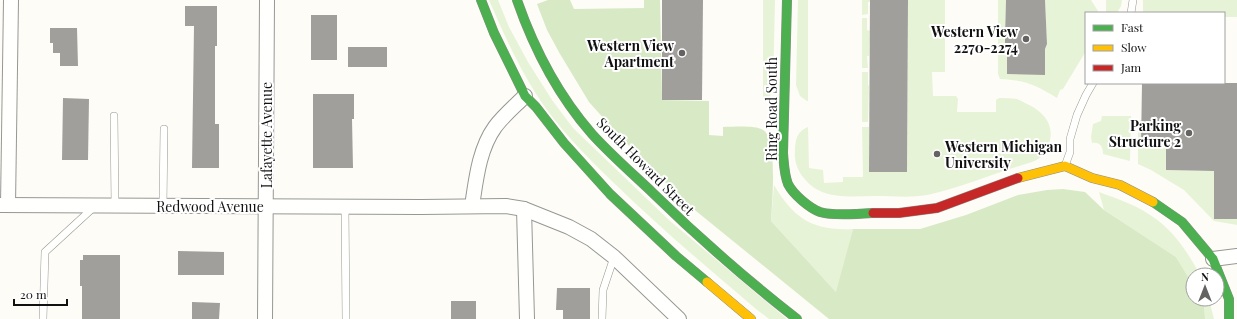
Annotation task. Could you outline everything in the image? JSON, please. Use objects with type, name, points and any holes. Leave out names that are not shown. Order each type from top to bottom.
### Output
[{"type":"street","points":[[4,205],[5,78],[11,0]]},
{"type":"street","name":"Lafayette Avenue","points":[[266,319],[267,0]]},
{"type":"street","points":[[481,0],[494,33],[525,96],[536,107],[564,144],[610,194],[676,256],[751,319]]},
{"type":"street","name":"South Howard Street","points":[[517,0],[521,14],[542,59],[569,105],[593,134],[708,246],[797,319]]},
{"type":"street","name":"Ring Road South","points":[[787,0],[783,120],[784,172],[788,184],[803,202],[820,212],[843,214],[899,213],[936,208],[1028,175],[1065,166]]},
{"type":"street","points":[[472,206],[475,184],[486,143],[495,126],[525,96]]},
{"type":"street","points":[[1065,166],[1092,178],[1120,185],[1149,199],[1182,222],[1213,259],[1228,299],[1229,319]]},
{"type":"street","name":"Redwood Avenue","points":[[4,205],[345,207],[506,206],[524,209],[568,226],[591,239],[614,257],[679,319]]},
{"type":"street","points":[[524,209],[527,319]]},
{"type":"street","points":[[1213,259],[1237,256]]},
{"type":"lane","points":[[1131,12],[1133,0]]},
{"type":"lane","points":[[1065,166],[1070,152],[1070,139],[1077,115],[1092,84]]},
{"type":"lane","points":[[114,116],[115,206]]},
{"type":"lane","points":[[163,206],[164,130]]},
{"type":"lane","points":[[43,319],[45,252],[96,206]]},
{"type":"lane","points":[[345,207],[346,319]]},
{"type":"lane","points":[[602,319],[603,290],[614,257]]},
{"type":"green space","points":[[489,0],[498,0],[509,27],[528,62],[552,100],[573,128],[670,221],[787,319],[769,319],[756,309],[649,216],[606,175],[563,130],[538,97],[522,70]]},
{"type":"green space","points":[[548,0],[570,0],[574,9],[644,8],[644,0],[660,0],[662,100],[709,101],[709,135],[723,136],[723,127],[750,127],[763,130],[768,136],[771,145],[773,187],[771,221],[836,292],[853,229],[920,229],[966,215],[1018,195],[1063,189],[1085,192],[1104,210],[1176,257],[1185,272],[1185,307],[1204,307],[1205,319],[829,319],[696,211],[650,168],[614,130],[589,102],[547,30],[537,4]]},
{"type":"green space","points":[[763,0],[775,0],[773,87],[770,95],[763,100]]},
{"type":"green space","points":[[798,0],[808,0],[808,101],[800,96],[796,85]]},
{"type":"green space","points":[[862,0],[870,0],[870,2],[868,2],[868,14],[862,15]]},
{"type":"green space","points":[[908,0],[945,0],[945,72],[932,72],[933,96],[956,96],[958,99],[957,112],[996,112],[996,100],[999,98],[1017,99],[1036,109],[1045,117],[1051,134],[1048,148],[1039,159],[1032,162],[954,188],[927,195],[908,197],[836,196],[818,190],[810,185],[803,177],[796,161],[795,147],[797,136],[801,131],[808,127],[809,168],[823,170],[824,183],[843,182],[843,177],[863,177],[862,127],[869,127],[869,172],[907,172]]},
{"type":"green space","points":[[998,0],[1006,0],[1005,29],[1002,30],[998,30]]},
{"type":"green space","points":[[1045,0],[1091,0],[1098,12],[1085,12],[1085,53],[1063,89],[1060,90],[1057,98],[1030,84],[1000,79],[998,74],[998,33],[1005,35],[1005,45],[1007,46],[1007,74],[1045,74],[1045,49],[1047,44]]},
{"type":"green space","points":[[1106,0],[1122,0],[1118,12],[1106,12]]},
{"type":"green space","points":[[1143,0],[1237,0],[1237,17],[1225,17],[1225,12],[1143,12]]},
{"type":"green space","points":[[862,18],[867,18],[867,30],[870,31],[869,56],[867,56],[868,68],[862,68]]},
{"type":"green space","points":[[862,72],[868,72],[868,122],[862,122]]},
{"type":"green space","points":[[1102,116],[1131,116],[1130,161],[1103,154],[1100,145],[1097,143],[1092,143],[1091,137],[1093,124],[1101,121]]},
{"type":"green space","points":[[1138,120],[1142,120],[1142,146],[1166,146],[1166,170],[1214,171],[1214,219],[1237,219],[1237,225],[1214,221],[1184,190],[1138,164]]},
{"type":"green space","points":[[774,185],[781,197],[789,206],[806,220],[827,228],[853,229],[837,293],[771,221]]},
{"type":"green space","points":[[1099,192],[1143,210],[1156,219],[1175,237],[1196,267],[1185,267],[1185,272],[1176,257],[1104,210]]},
{"type":"green space","points":[[1204,307],[1211,307],[1214,319],[1205,319]]},
{"type":"building","name":"Western View Apartment","points":[[662,0],[703,0],[702,100],[662,100]]},
{"type":"building","points":[[870,0],[908,0],[907,172],[869,172]]},
{"type":"building","name":"Western View 2270-2274","points":[[1006,0],[1045,0],[1047,44],[1045,49],[1045,75],[1007,74],[1007,46],[1005,45]]},
{"type":"building","points":[[185,6],[217,6],[217,46],[215,46],[215,124],[219,124],[219,168],[192,168],[194,26],[185,26]]},
{"type":"building","points":[[311,15],[337,15],[337,60],[311,60]]},
{"type":"building","points":[[50,28],[77,28],[78,66],[60,66],[60,53],[53,53],[53,43],[50,43]]},
{"type":"building","points":[[348,47],[387,47],[387,67],[348,67]]},
{"type":"building","name":"Parking Structure 2","points":[[1237,83],[1237,219],[1214,219],[1214,171],[1166,170],[1166,146],[1141,146],[1142,84]]},
{"type":"building","points":[[313,94],[354,94],[354,119],[352,119],[353,168],[313,168]]},
{"type":"building","points":[[63,98],[89,99],[88,160],[62,160]]},
{"type":"building","points":[[178,251],[224,252],[224,275],[178,275]]},
{"type":"building","points":[[83,255],[120,255],[120,319],[82,319],[80,260],[83,260]]},
{"type":"building","points":[[557,288],[590,288],[590,319],[563,319],[563,310],[556,310]]},
{"type":"building","points":[[451,301],[476,301],[476,319],[451,319]]},
{"type":"building","points":[[192,302],[220,303],[219,319],[192,319]]},
{"type":"traffic: fast","points":[[481,0],[494,33],[525,96],[536,107],[564,143],[610,194],[676,256],[707,282]]},
{"type":"traffic: fast","points":[[517,0],[531,36],[548,71],[568,104],[592,134],[614,157],[688,226],[742,274],[797,319]]},
{"type":"traffic: fast","points":[[787,0],[783,153],[788,184],[802,200],[820,212],[838,214],[873,213]]},
{"type":"traffic: fast","points":[[1153,202],[1182,222],[1213,259],[1229,299],[1229,319]]},
{"type":"traffic: slow","points":[[1018,178],[1065,166],[1092,178],[1120,185],[1153,202]]},
{"type":"traffic: slow","points":[[707,282],[751,319]]},
{"type":"traffic: jam","points":[[873,213],[899,213],[937,208],[1018,178]]},
{"type":"place","name":"Western View 2270-2274","points":[[1026,39]]},
{"type":"place","name":"Western View Apartment","points":[[682,53]]},
{"type":"place","name":"Parking Structure 2","points":[[1189,133]]},
{"type":"place","name":"Western Michigan University","points":[[937,154]]}]
